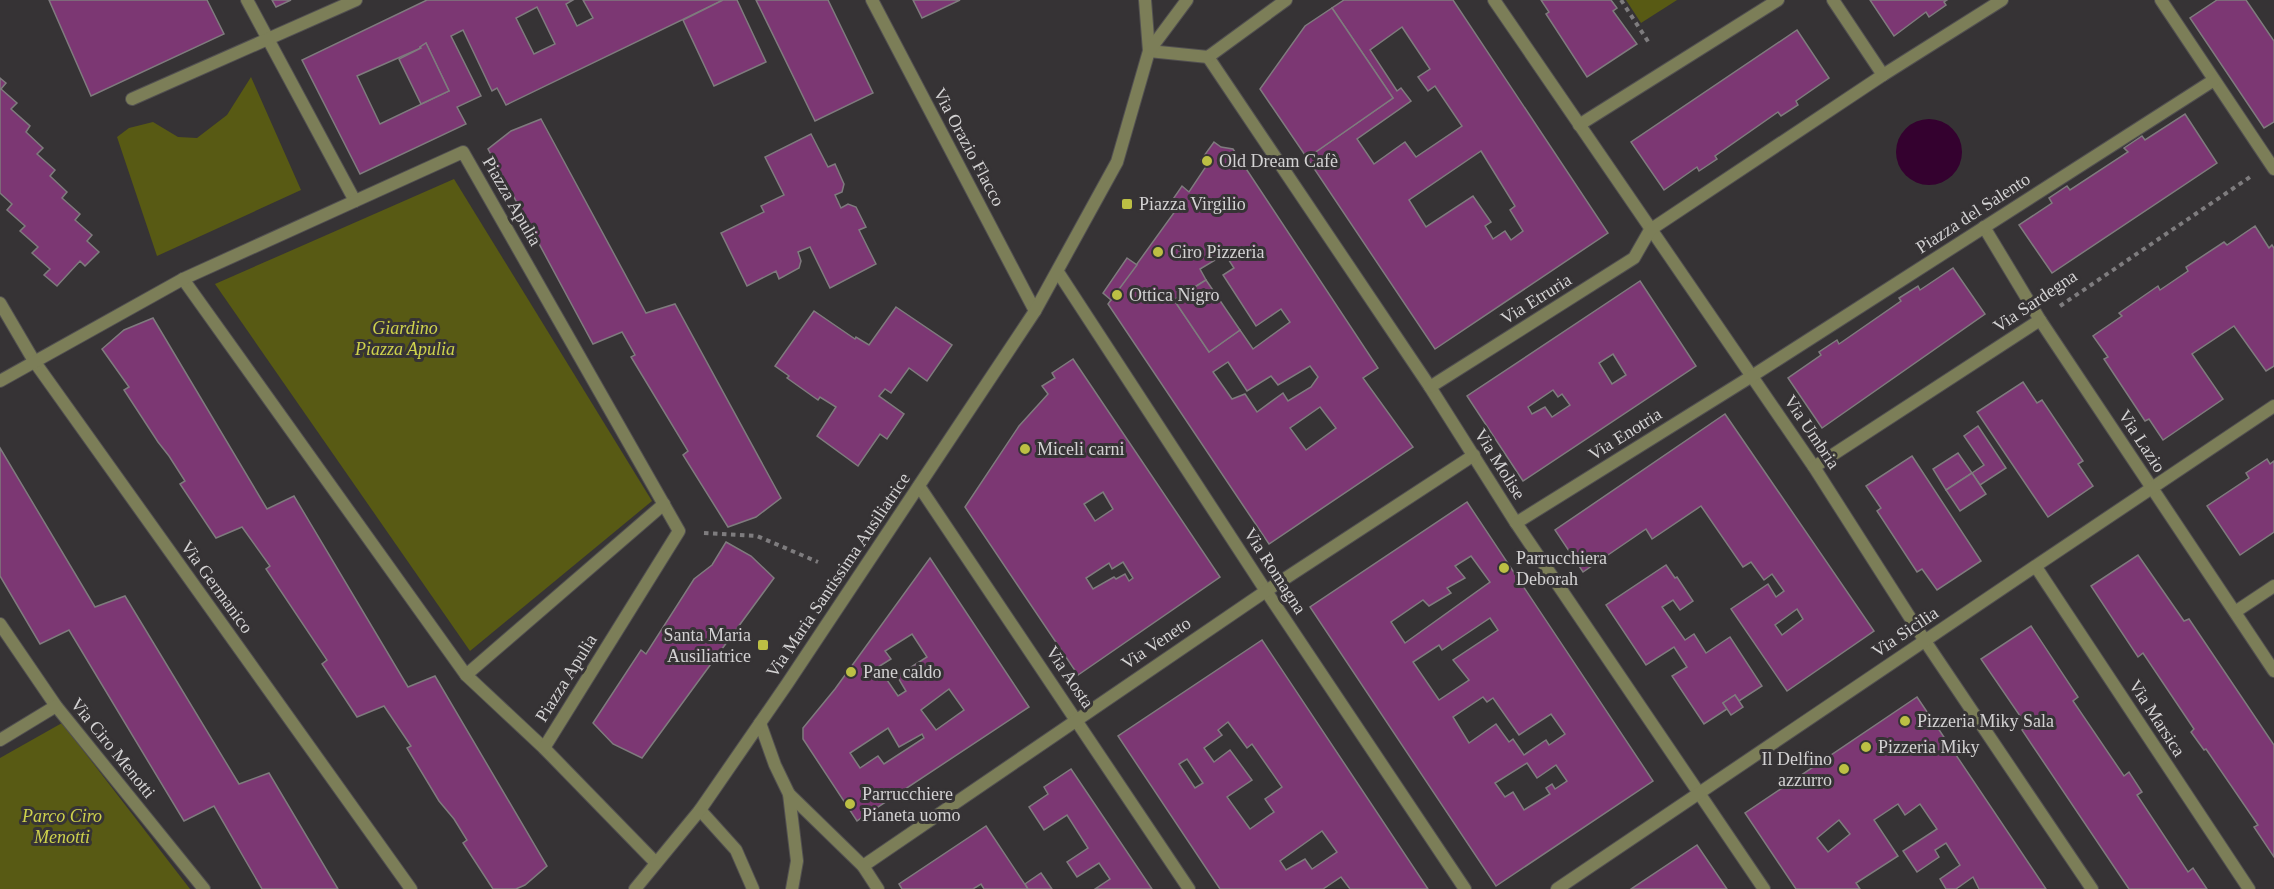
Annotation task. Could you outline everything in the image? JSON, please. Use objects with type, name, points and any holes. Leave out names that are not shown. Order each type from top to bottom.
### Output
[{"type":"street","points":[[247,0],[356,201]]},
{"type":"street","points":[[132,99],[356,0]]},
{"type":"street","name":"Via Orazio Flacco","points":[[872,0],[1035,311]]},
{"type":"street","points":[[1058,272],[1117,162],[1149,51],[1145,0]]},
{"type":"street","points":[[1149,51],[1187,0]]},
{"type":"street","points":[[1149,51],[1208,57],[1286,0]]},
{"type":"street","name":"Via Umbria","points":[[1494,0],[1814,467],[1925,641],[2092,889]]},
{"type":"street","points":[[1579,125],[1778,0]]},
{"type":"street","points":[[1833,0],[1883,75]]},
{"type":"street","points":[[1650,230],[1883,75],[2002,0]]},
{"type":"street","points":[[2161,0],[2273,164]]},
{"type":"street","name":"Via Molise","points":[[1208,57],[1430,387],[1516,523],[1764,889]]},
{"type":"street","name":"Piazza del Salento","points":[[1752,376],[2214,80]]},
{"type":"street","name":"Piazza Apulia","points":[[0,381],[183,279],[463,152],[679,531],[544,748]]},
{"type":"street","name":"Via Lazio","points":[[1984,227],[2040,320],[2274,671]]},
{"type":"street","name":"Via Etruria","points":[[1430,387],[1634,258],[1650,230]]},
{"type":"street","name":"Via Maria Santissima Ausiliatrice","points":[[635,889],[700,810],[760,723],[1035,311],[1058,272]]},
{"type":"street","name":"Via Romagna","points":[[1058,272],[1266,591],[1466,889]]},
{"type":"street","name":"Piazza Apulia","points":[[183,279],[466,675],[544,748],[656,863]]},
{"type":"street","name":"Via Germanico","points":[[0,303],[34,361],[411,889]]},
{"type":"street","name":"Via Sardegna","points":[[1814,467],[2040,320]]},
{"type":"street","name":"Via Enotria","points":[[1516,523],[1752,376]]},
{"type":"street","name":"Via Sicilia","points":[[1557,889],[2274,406]]},
{"type":"street","name":"Via Veneto","points":[[863,867],[1076,719],[1474,455]]},
{"type":"street","name":"Via Aosta","points":[[919,486],[1189,889]]},
{"type":"street","points":[[466,675],[664,504]]},
{"type":"street","name":"Via Marsica","points":[[2036,567],[2248,889]]},
{"type":"street","points":[[2235,612],[2274,586]]},
{"type":"street","name":"Via Ciro Menotti","points":[[0,624],[56,706],[204,889]]},
{"type":"street","points":[[0,740],[56,706]]},
{"type":"street","points":[[760,723],[775,765],[789,794],[863,867],[878,889]]},
{"type":"street","points":[[789,794],[796,861],[792,889]]},
{"type":"street","points":[[700,810],[736,850],[753,889]]},
{"type":"path","points":[[1621,0],[1649,43]]},
{"type":"path","name":"Via Sardegna","points":[[2040,320],[2273,164]]},
{"type":"path","points":[[679,531],[757,536],[818,562]]},
{"type":"green space","points":[[1626,0],[1677,0],[1641,23]]},
{"type":"green space","points":[[251,77],[301,190],[157,256],[117,137],[129,128],[153,122],[178,137],[197,138],[227,115]]},
{"type":"green space","name":"Giardino Piazza Apulia","points":[[454,179],[652,501],[470,651],[215,284]]},
{"type":"green space","name":"Parco Ciro Menotti","points":[[62,723],[190,889],[0,889],[0,758]]},
{"type":"shaded area","points":[[1929,119],[1942,122],[1952,129],[1959,139],[1962,152],[1959,165],[1952,175],[1942,182],[1929,185],[1916,182],[1906,175],[1899,165],[1896,152],[1899,139],[1906,129],[1916,122]]},
{"type":"building","points":[[49,0],[207,0],[224,34],[91,96]]},
{"type":"building","points":[[272,0],[291,0],[276,7]]},
{"type":"building","points":[[427,0],[573,0],[566,4],[577,26],[593,18],[583,0],[723,0],[506,105],[497,88],[492,91],[463,30],[451,36],[481,96],[457,107],[466,124],[360,174],[302,60]],"holes":[[[537,7],[555,44],[534,54],[516,18]],[[426,43],[449,91],[380,124],[357,76],[421,48]]]},
{"type":"building","points":[[723,0],[737,0],[766,62],[714,86],[683,20]]},
{"type":"building","points":[[756,0],[828,0],[873,93],[815,121]]},
{"type":"building","points":[[913,0],[960,0],[922,18]]},
{"type":"building","points":[[1344,0],[1453,0],[1608,233],[1435,349],[1307,158],[1393,98],[1332,8]],"holes":[[[1402,27],[1430,69],[1418,77],[1428,91],[1435,86],[1462,126],[1416,157],[1405,142],[1374,164],[1357,139],[1411,101],[1401,88],[1397,91],[1370,50]],[[1481,151],[1515,206],[1510,210],[1523,231],[1511,240],[1505,231],[1493,239],[1485,226],[1491,222],[1473,196],[1426,227],[1409,200]]]},
{"type":"building","points":[[1541,0],[1611,0],[1617,8],[1613,11],[1637,44],[1587,77],[1546,14],[1549,12]]},
{"type":"building","points":[[1870,0],[1947,0],[1944,2],[1946,5],[1929,17],[1926,12],[1894,36]]},
{"type":"building","points":[[2217,0],[2246,0],[2274,41],[2274,122],[2264,128],[2190,18]]},
{"type":"building","points":[[1332,8],[1393,98],[1307,158],[1260,89],[1305,26]]},
{"type":"building","points":[[1797,30],[1829,78],[1796,101],[1798,105],[1781,116],[1778,112],[1715,156],[1717,159],[1699,171],[1697,167],[1664,190],[1631,142]]},
{"type":"building","points":[[426,43],[449,91],[421,104],[399,59]]},
{"type":"building","points":[[0,78],[6,83],[1,89],[17,103],[11,109],[30,126],[26,132],[43,148],[37,154],[55,170],[50,176],[67,192],[62,198],[80,214],[75,220],[92,235],[87,241],[99,252],[85,266],[80,261],[57,286],[44,275],[50,269],[32,253],[38,247],[20,231],[25,226],[7,210],[12,204],[0,193]]},
{"type":"building","points":[[2185,114],[2217,163],[2052,273],[2019,225],[2052,203],[2049,198],[2067,186],[2070,190],[2128,152],[2124,148],[2142,136],[2145,140]]},
{"type":"building","points":[[541,119],[646,313],[675,304],[781,498],[756,517],[728,527],[683,455],[688,451],[631,357],[635,355],[622,332],[593,344],[488,149],[511,131]]},
{"type":"building","points":[[811,134],[828,167],[835,164],[844,184],[842,192],[835,195],[841,208],[848,204],[856,207],[866,227],[859,230],[876,264],[830,288],[810,247],[798,252],[801,261],[799,268],[779,279],[776,271],[747,286],[721,233],[764,212],[761,206],[784,195],[765,157]]},
{"type":"building","points":[[1214,142],[1221,147],[1233,149],[1378,368],[1363,378],[1413,447],[1269,544],[1108,304],[1176,210],[1169,205],[1182,186],[1189,192],[1207,165],[1201,160]],"holes":[[[1225,254],[1234,268],[1223,275],[1256,326],[1281,309],[1290,322],[1253,349],[1240,330],[1209,352],[1174,300],[1206,280],[1200,269]],[[1228,362],[1247,391],[1271,376],[1278,385],[1310,366],[1318,377],[1311,387],[1288,401],[1283,393],[1257,412],[1245,394],[1232,399],[1213,372]],[[1320,407],[1336,428],[1306,450],[1290,428]]]},
{"type":"building","points":[[2255,226],[2269,248],[2272,245],[2274,248],[2274,366],[2266,371],[2234,326],[2192,354],[2223,399],[2163,440],[2149,419],[2145,421],[2104,359],[2108,357],[2093,336],[2122,316],[2119,313],[2158,286],[2160,290],[2188,271],[2186,267],[2224,242],[2227,245]]},
{"type":"building","points":[[1127,258],[1137,265],[1111,300],[1103,293]]},
{"type":"building","points":[[1953,268],[1985,314],[1822,428],[1788,378],[1821,355],[1819,352],[1837,340],[1839,344],[1901,301],[1899,298],[1918,286],[1920,290]]},
{"type":"building","points":[[1206,280],[1240,330],[1209,352],[1174,300]]},
{"type":"building","points":[[1640,281],[1696,366],[1523,481],[1467,396]],"holes":[[[1613,354],[1626,375],[1612,384],[1599,363]],[[1553,390],[1558,397],[1562,394],[1570,405],[1552,417],[1545,407],[1532,414],[1528,407]]]},
{"type":"building","points":[[896,307],[952,345],[927,381],[909,368],[891,393],[885,389],[879,396],[904,414],[887,439],[880,434],[858,466],[817,436],[836,407],[820,397],[818,400],[787,378],[789,376],[775,366],[814,311],[855,339],[856,337],[869,345]]},
{"type":"building","points":[[153,318],[267,509],[294,496],[408,687],[435,676],[547,866],[525,885],[516,889],[493,889],[463,843],[467,840],[439,801],[407,748],[411,746],[384,706],[357,717],[322,664],[327,660],[266,569],[270,566],[242,527],[216,538],[180,484],[185,481],[124,390],[129,387],[102,349],[124,330]]},
{"type":"building","points":[[1073,359],[1220,577],[1078,675],[965,507],[1019,426],[1048,394],[1042,386],[1055,378],[1052,373]],"holes":[[[1103,492],[1113,509],[1095,521],[1084,504]],[[1123,562],[1133,578],[1129,581],[1125,574],[1116,579],[1114,577],[1093,589],[1086,578],[1109,563],[1112,569]]]},
{"type":"building","points":[[2023,382],[2037,403],[2042,400],[2083,461],[2078,464],[2093,486],[2048,517],[1977,412]]},
{"type":"building","points":[[1725,414],[1874,631],[1787,691],[1731,609],[1768,584],[1776,597],[1784,591],[1772,574],[1764,580],[1751,562],[1743,567],[1701,506],[1652,539],[1646,529],[1583,572],[1555,530]],"holes":[[[1797,609],[1803,619],[1782,635],[1775,625]]]},
{"type":"building","points":[[1978,426],[2006,468],[1980,485],[1972,473],[1984,465],[1964,436]]},
{"type":"building","points":[[0,448],[95,607],[125,596],[239,784],[269,773],[338,889],[262,889],[214,806],[184,821],[69,630],[40,644],[0,576]]},
{"type":"building","points":[[1958,453],[1972,473],[1946,490],[1933,469]]},
{"type":"building","points":[[1912,456],[1981,561],[1937,590],[1922,569],[1917,572],[1877,511],[1881,508],[1866,486]]},
{"type":"building","points":[[2267,459],[2270,464],[2274,461],[2274,532],[2240,555],[2207,506],[2249,478],[2246,473]]},
{"type":"building","points":[[1972,473],[1986,494],[1960,511],[1946,490]]},
{"type":"building","points":[[1467,502],[1653,781],[1496,886],[1310,607]],"holes":[[[1471,556],[1490,582],[1405,643],[1391,622],[1423,600],[1429,606],[1451,593],[1447,588],[1465,578],[1455,566]],[[1490,618],[1498,630],[1453,660],[1469,680],[1439,700],[1413,662],[1439,645],[1442,650]],[[1483,697],[1487,702],[1493,698],[1519,735],[1551,714],[1565,734],[1549,745],[1546,740],[1524,755],[1513,739],[1509,742],[1496,724],[1469,743],[1453,717]],[[1527,763],[1537,778],[1556,765],[1567,781],[1555,789],[1552,784],[1546,788],[1550,794],[1524,810],[1513,792],[1505,797],[1495,783]]]},
{"type":"building","points":[[726,542],[751,556],[774,578],[642,758],[613,744],[593,723],[641,650],[646,654],[694,579],[712,565]]},
{"type":"building","points":[[2138,555],[2184,621],[2189,619],[2274,745],[2274,857],[2254,827],[2258,825],[2206,749],[2204,750],[2191,732],[2194,729],[2143,653],[2138,657],[2091,586]]},
{"type":"building","points":[[930,558],[1029,707],[857,821],[803,739],[803,728],[835,689]],"holes":[[[912,634],[927,657],[897,676],[906,691],[898,696],[878,667],[891,659],[885,651]],[[949,689],[964,710],[936,730],[921,710]],[[888,728],[899,747],[922,734],[924,738],[884,764],[878,756],[860,768],[850,753]]]},
{"type":"building","points":[[1666,565],[1693,601],[1680,610],[1673,600],[1662,607],[1685,640],[1694,634],[1706,653],[1730,637],[1762,686],[1739,701],[1735,695],[1723,703],[1727,709],[1704,724],[1672,676],[1687,667],[1674,647],[1646,665],[1606,605]]},
{"type":"building","points":[[2031,626],[2078,697],[2073,701],[2124,776],[2129,772],[2142,792],[2137,795],[2188,872],[2193,868],[2207,889],[2129,889],[2022,730],[2027,726],[1981,659]]},
{"type":"building","points":[[1262,640],[1428,889],[1350,889],[1341,877],[1323,889],[1220,889],[1118,736]],"holes":[[[1228,722],[1247,748],[1252,744],[1282,787],[1265,799],[1274,812],[1250,829],[1227,797],[1252,780],[1230,750],[1214,762],[1204,748],[1222,735],[1218,730]],[[1187,759],[1203,783],[1195,788],[1179,764]],[[1322,831],[1337,852],[1312,869],[1305,859],[1286,870],[1280,861]]]},
{"type":"building","points":[[1735,695],[1743,707],[1731,715],[1723,703]]},
{"type":"building","points":[[1917,697],[2046,889],[1979,889],[1973,877],[1956,889],[1946,889],[1940,879],[1960,865],[1946,843],[1935,850],[1939,857],[1917,872],[1903,851],[1937,829],[1920,804],[1905,815],[1898,804],[1874,820],[1898,856],[1856,883],[1860,889],[1796,889],[1745,813]],"holes":[[[1839,820],[1850,834],[1828,852],[1817,838]]]},
{"type":"building","points":[[1071,769],[1152,889],[1095,889],[1110,879],[1099,863],[1077,877],[1067,862],[1088,848],[1067,815],[1044,830],[1029,807],[1048,794],[1044,787]]},
{"type":"building","points":[[986,826],[1028,889],[984,889],[981,884],[973,889],[902,889],[899,884]]},
{"type":"building","points":[[1697,845],[1727,889],[1631,889]]},
{"type":"building","points":[[1041,873],[1052,889],[1028,889],[1025,884]]},
{"type":"place","name":"Old Dream Cafè","points":[[1207,161]]},
{"type":"place","name":"Piazza Virgilio","points":[[1127,204]]},
{"type":"place","name":"Ciro Pizzeria","points":[[1158,252]]},
{"type":"place","name":"Ottica Nigro","points":[[1117,295]]},
{"type":"place","name":"Miceli carni","points":[[1025,449]]},
{"type":"place","name":"Parrucchiera Deborah","points":[[1504,568]]},
{"type":"place","name":"Santa Maria Ausiliatrice","points":[[763,645]]},
{"type":"place","name":"Pane caldo","points":[[851,672]]},
{"type":"place","name":"Pizzeria Miky Sala","points":[[1905,721]]},
{"type":"place","name":"Pizzeria Miky","points":[[1866,747]]},
{"type":"place","name":"Il Delfino azzurro","points":[[1844,769]]},
{"type":"place","name":"Parrucchiere Pianeta uomo","points":[[850,804]]}]
